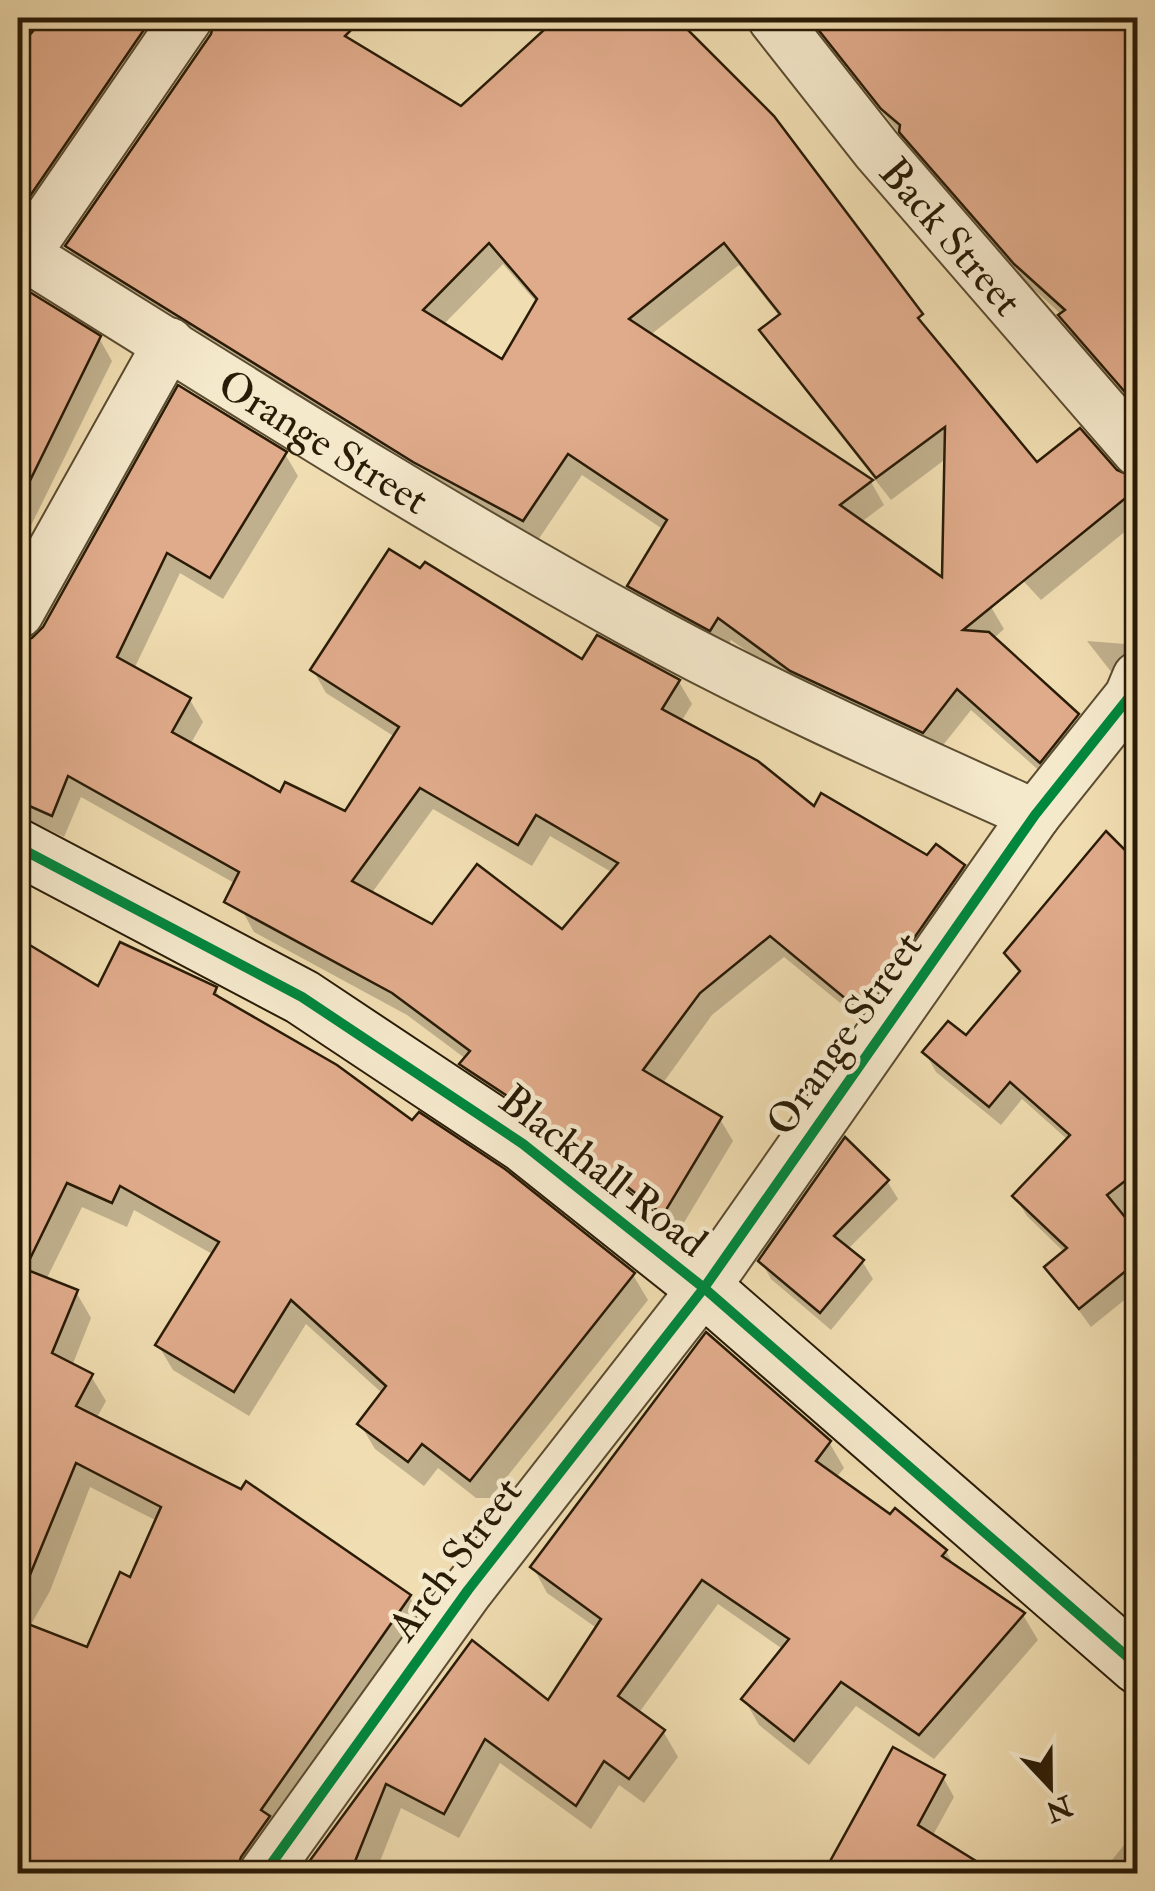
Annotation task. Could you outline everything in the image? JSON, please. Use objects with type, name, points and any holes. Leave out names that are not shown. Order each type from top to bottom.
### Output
[{"type":"street","points":[[21,253],[188,18]]},
{"type":"street","name":"Back Street","points":[[772,18],[877,150],[1138,451]]},
{"type":"street","name":"Orange Street","points":[[21,253],[405,490],[633,622],[818,719],[1035,815],[704,1288]]},
{"type":"street","points":[[18,613],[169,343]]},
{"type":"street","points":[[1035,815],[1135,693]]},
{"type":"street","name":"Blackhall Road","points":[[18,847],[302,998],[404,1061],[523,1144],[704,1288],[1138,1666]]},
{"type":"street","name":"Arch Street","points":[[264,1874],[468,1590],[704,1288]]},
{"type":"building","points":[[44,18],[152,18],[19,212],[18,49]]},
{"type":"building","points":[[215,18],[363,18],[345,36],[461,106],[557,18],[676,18],[774,116],[923,314],[918,318],[1037,462],[1080,428],[1117,470],[1138,479],[1138,488],[963,630],[989,632],[1079,714],[1040,763],[957,689],[923,733],[790,671],[718,618],[710,631],[627,586],[667,520],[568,454],[523,521],[413,462],[65,246],[211,34]],"holes":[[[489,243],[537,299],[502,359],[423,310]],[[724,243],[780,314],[759,330],[876,478],[945,427],[942,577],[840,505],[873,480],[629,319]]]},
{"type":"building","points":[[809,18],[1122,18],[1138,58],[1138,407],[1058,315],[1065,310],[1014,264],[899,132],[900,125],[881,109]]},
{"type":"building","points":[[28,291],[101,336],[18,505],[18,308]]},
{"type":"building","points":[[178,385],[287,452],[210,578],[167,553],[117,657],[191,698],[172,732],[280,792],[285,782],[345,811],[399,727],[310,670],[389,549],[420,568],[425,562],[582,659],[597,635],[680,680],[662,709],[758,761],[814,806],[821,793],[927,855],[936,844],[965,865],[896,964],[858,1009],[770,936],[700,993],[643,1070],[722,1117],[663,1215],[542,1119],[459,1064],[470,1051],[392,993],[224,902],[239,872],[68,776],[52,816],[18,801],[18,642],[32,638],[43,627]],"holes":[[[420,788],[518,845],[536,815],[618,863],[562,929],[477,864],[432,924],[352,881]]]},
{"type":"building","points":[[1106,831],[1138,863],[1138,1171],[1107,1195],[1138,1233],[1138,1261],[1079,1309],[1044,1267],[1067,1248],[1012,1196],[1070,1135],[1010,1082],[989,1107],[922,1052],[948,1021],[966,1035],[1020,971],[1004,953]]},
{"type":"building","points":[[18,938],[98,986],[120,942],[217,987],[214,994],[337,1065],[412,1120],[419,1112],[505,1169],[635,1273],[470,1481],[422,1444],[408,1462],[357,1424],[386,1386],[291,1300],[234,1392],[155,1345],[219,1242],[120,1186],[112,1203],[67,1183],[25,1269],[78,1290],[52,1353],[93,1374],[76,1406],[241,1489],[246,1481],[411,1595],[261,1810],[270,1816],[241,1857],[236,1874],[18,1874],[18,1620],[87,1647],[120,1572],[130,1577],[161,1507],[76,1463],[18,1604]]},
{"type":"building","points":[[845,1137],[889,1180],[834,1236],[864,1260],[820,1313],[758,1261]]},
{"type":"building","points":[[706,1332],[831,1441],[816,1461],[890,1514],[895,1508],[947,1550],[942,1556],[1025,1613],[919,1735],[841,1682],[794,1741],[741,1699],[789,1639],[702,1580],[618,1696],[665,1730],[629,1779],[604,1761],[576,1806],[485,1739],[444,1814],[386,1784],[350,1874],[300,1874],[472,1640],[548,1700],[601,1619],[530,1567]]},
{"type":"building","points":[[893,1747],[945,1775],[918,1825],[997,1874],[823,1874]]},
{"type":"cycle path","points":[[264,1874],[468,1590],[704,1288],[1035,815],[1130,696],[1138,677]]},
{"type":"cycle path","points":[[18,847],[302,997],[523,1144],[704,1288],[1138,1666]]}]
